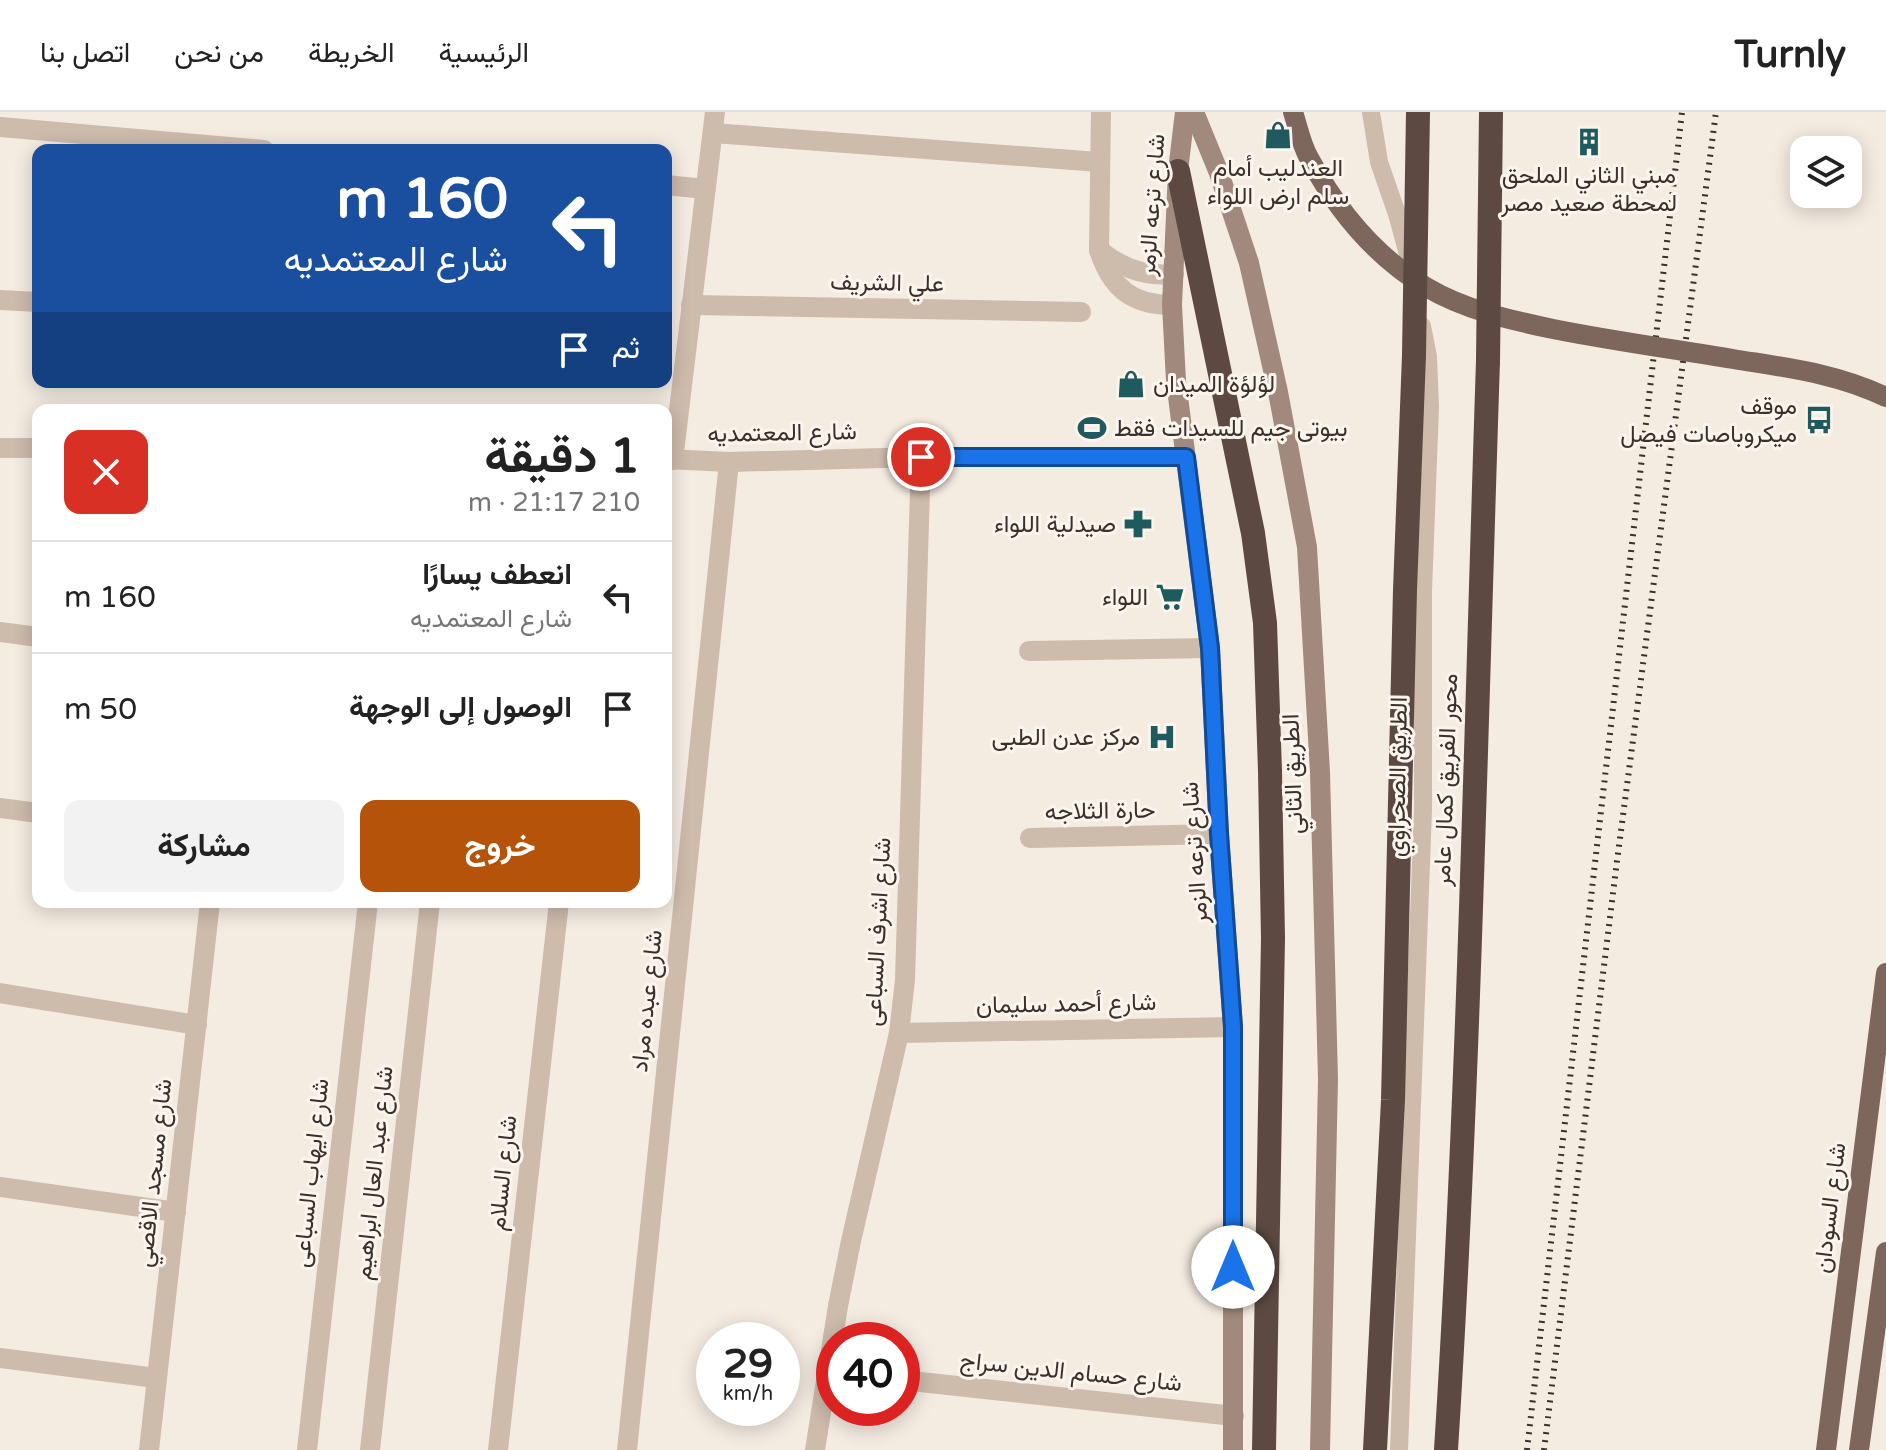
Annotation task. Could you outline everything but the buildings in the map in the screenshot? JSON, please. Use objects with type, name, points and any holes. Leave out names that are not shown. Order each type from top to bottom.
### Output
[{"type":"highway","name":"محور الفريق كمال عامر","points":[[1375,1450],[1393,1100],[1418,112]]},
{"type":"highway","name":"محور الفريق كمال عامر","points":[[1446,1450],[1466,1057],[1488,377],[1491,112]]},
{"type":"highway","points":[[1178,171],[1253,533],[1265,623],[1273,938],[1264,1450]]},
{"type":"main road","points":[[1293,112],[1307,156],[1345,214],[1384,257],[1427,288],[1467,307],[1518,322],[1815,371],[1886,397]]},
{"type":"main road","name":"شارع السودان","points":[[1826,1450],[1886,973]]},
{"type":"main road","points":[[1859,1450],[1886,1252]]},
{"type":"street","points":[[672,440],[715,112]]},
{"type":"street","points":[[1101,112],[1099,250],[1104,266],[1113,281],[1139,301],[1172,305]]},
{"type":"street","name":"شارع ترعه الزمر","points":[[1185,112],[1178,171],[1172,305],[1176,381],[1210,648],[1233,1027],[1233,1450]]},
{"type":"street","name":"الطريق الثاني","points":[[1194,112],[1219,173],[1249,263],[1278,392],[1307,547],[1320,772],[1328,1079],[1320,1450]]},
{"type":"street","points":[[0,127],[195,144]]},
{"type":"street","points":[[713,133],[1099,162]]},
{"type":"street","points":[[672,186],[705,189]]},
{"type":"street","points":[[1099,250],[1118,264],[1139,272],[1174,274]]},
{"type":"street","points":[[0,300],[32,302]]},
{"type":"street","name":"علي الشريف","points":[[691,305],[1081,312]]},
{"type":"street","points":[[672,336],[687,337]]},
{"type":"street","points":[[0,448],[32,448]]},
{"type":"street","name":"شارع اشرف السباعى","points":[[838,1322],[851,1241],[899,1033],[905,980],[921,457]]},
{"type":"street","name":"شارع المعتمديه","points":[[672,460],[1186,457]]},
{"type":"street","name":"شارع عبده مراد","points":[[627,1450],[729,462]]},
{"type":"street","points":[[0,632],[32,636]]},
{"type":"street","points":[[1029,651],[1210,648]]},
{"type":"street","points":[[0,808],[32,812]]},
{"type":"street","name":"حارة الثلاجه","points":[[1030,838],[1219,834]]},
{"type":"street","name":"شارع مسجد الاقصي","points":[[149,1450],[209,908]]},
{"type":"street","name":"شارع ايهاب السباعى","points":[[307,1450],[367,908]]},
{"type":"street","name":"شارع عبد العال ابراهيم","points":[[370,1450],[429,908]]},
{"type":"street","name":"شارع السلام","points":[[498,1450],[558,908]]},
{"type":"street","points":[[0,993],[197,1025]]},
{"type":"street","name":"شارع أحمد سليمان","points":[[899,1033],[1233,1027]]},
{"type":"street","points":[[0,1187],[176,1212]]},
{"type":"street","points":[[0,1358],[156,1378]]},
{"type":"street","name":"شارع حسام الدين سراج","points":[[920,1382],[1234,1416]]},
{"type":"street","name":"شارع اشرف السباعى","points":[[815,1450],[820,1426]]},
{"type":"lane","name":"الطريق الصحراوي","points":[[1371,112],[1379,162],[1408,251],[1428,357],[1430,407],[1423,591],[1423,809],[1399,1450]]},
{"type":"railway","points":[[1527,1450],[1682,112]]},
{"type":"railway","points":[[1544,1450],[1617,861],[1716,112]]},
{"type":"place","name":"العندليب أمام سلم ارض اللواء","points":[[1278,135]]},
{"type":"place","name":"مبني الثاني الملحق لمحطة صعيد مصر","points":[[1589,142]]},
{"type":"place","name":"لؤلؤة الميدان","points":[[1131,384]]},
{"type":"place","name":"موقف ميكروباصات فيصل","points":[[1819,420]]},
{"type":"place","name":"بيوتى جيم للسيدات فقط","points":[[1092,428]]},
{"type":"place","name":"صيدلية اللواء","points":[[1138,524]]},
{"type":"place","name":"اللواء","points":[[1170,597]]},
{"type":"place","name":"مركز عدن الطبى","points":[[1162,737]]},
{"type":"route","points":[[921,457],[1186,457],[1210,648],[1233,1027],[1233,1267]]}]
